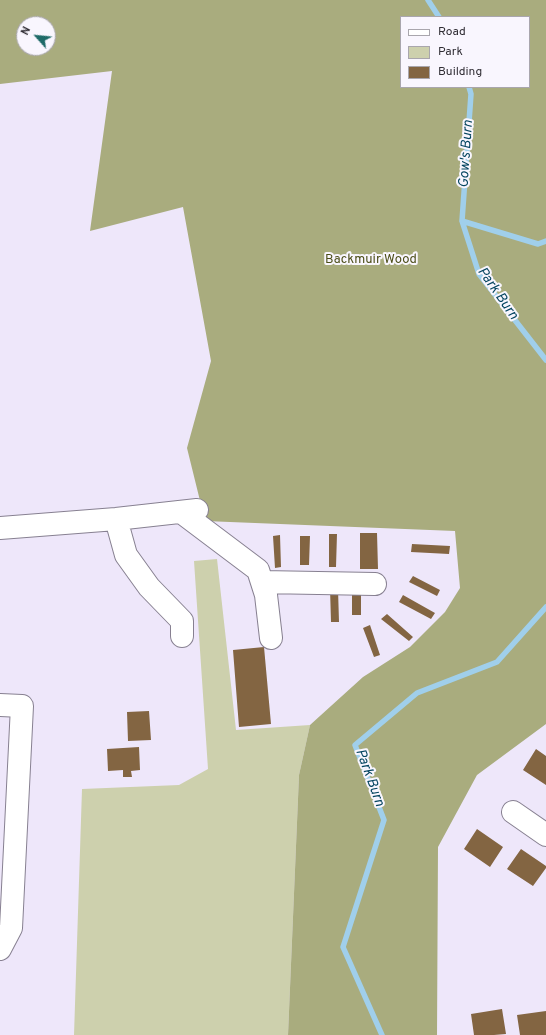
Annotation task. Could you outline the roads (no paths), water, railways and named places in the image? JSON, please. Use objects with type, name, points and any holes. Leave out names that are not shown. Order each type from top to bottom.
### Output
[{"type":"street","points":[[0,528],[116,519],[189,511],[258,570],[266,595],[271,638]]},
{"type":"street","points":[[116,519],[126,555],[149,587],[182,621],[182,636]]},
{"type":"street","points":[[262,582],[375,584]]},
{"type":"street","points":[[0,705],[22,706],[11,928],[0,949]]},
{"type":"street","points":[[513,812],[546,835]]},
{"type":"waterway","name":"Gow's Burn","points":[[428,0],[438,16]]},
{"type":"waterway","name":"Park Burn","points":[[469,88],[471,94],[462,221],[479,274],[546,360]]},
{"type":"waterway","points":[[462,221],[538,244],[546,241]]},
{"type":"waterway","name":"Park Burn","points":[[382,1035],[343,947],[384,820],[355,745],[417,693],[497,662],[546,607]]},
{"type":"park label","name":"Backmuir Wood","points":[[371,260]]}]
